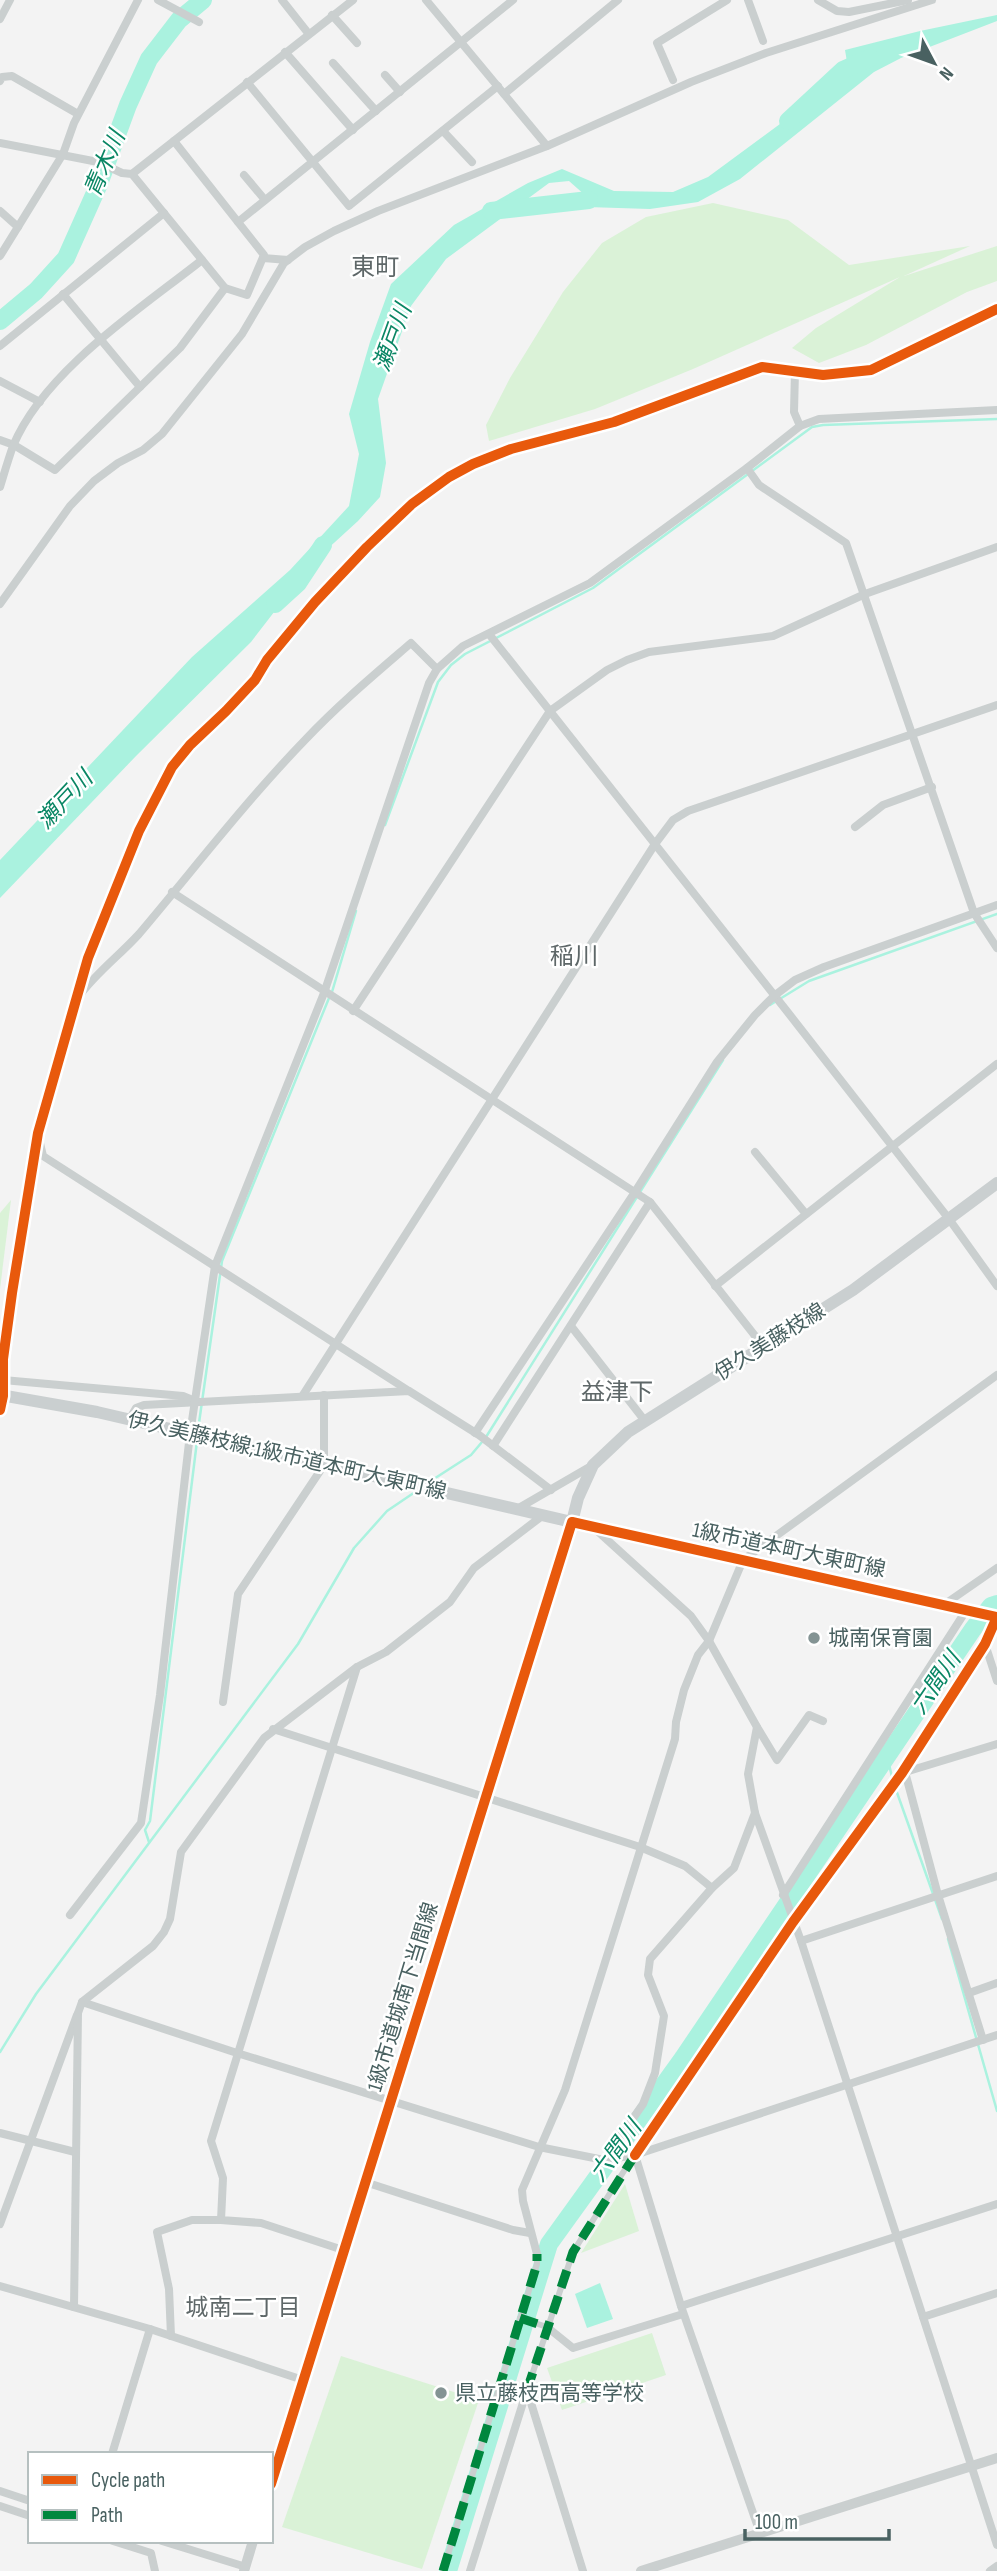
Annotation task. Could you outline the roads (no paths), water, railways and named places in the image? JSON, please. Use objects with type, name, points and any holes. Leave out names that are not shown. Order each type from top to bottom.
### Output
[{"type":"main road","name":"伊久美藤枝線","points":[[572,1522],[578,1498],[593,1465],[628,1432],[853,1290],[997,1183]]},
{"type":"main road","name":"伊久美藤枝線;1級市道本町大東町線","points":[[2,1395],[129,1420],[572,1522]]},
{"type":"street","points":[[0,19],[10,0]]},
{"type":"street","points":[[0,256],[64,154],[78,114],[138,0]]},
{"type":"street","points":[[158,0],[200,22]]},
{"type":"street","points":[[282,0],[308,33]]},
{"type":"street","points":[[0,143],[64,154],[132,174],[352,0]]},
{"type":"street","points":[[426,0],[547,146]]},
{"type":"street","points":[[238,222],[513,0]]},
{"type":"street","points":[[247,82],[349,206],[443,131],[618,0]]},
{"type":"street","points":[[673,80],[657,43],[727,0]]},
{"type":"street","points":[[748,0],[763,41]]},
{"type":"street","points":[[818,0],[837,11],[849,12],[908,0]]},
{"type":"street","points":[[0,604],[70,506],[102,475],[143,450],[162,434],[242,334],[273,279],[288,260],[334,231],[378,211],[547,146],[691,82],[766,53],[932,0]]},
{"type":"street","points":[[332,15],[357,43]]},
{"type":"street","points":[[285,52],[353,130]]},
{"type":"street","points":[[333,63],[376,111]]},
{"type":"street","points":[[385,75],[400,92]]},
{"type":"street","points":[[0,81],[2,77],[12,76],[78,114]]},
{"type":"street","points":[[443,131],[472,162]]},
{"type":"street","points":[[132,174],[225,288],[247,295],[264,254],[174,141]]},
{"type":"street","points":[[244,175],[265,200]]},
{"type":"street","points":[[0,211],[18,227]]},
{"type":"street","points":[[0,346],[164,213]]},
{"type":"street","points":[[263,258],[288,260]]},
{"type":"street","points":[[0,487],[13,445],[57,380],[102,340],[202,260]]},
{"type":"street","points":[[0,440],[55,470],[180,348],[225,288]]},
{"type":"street","points":[[64,294],[140,387]]},
{"type":"street","points":[[0,1410],[4,1380],[3,1359],[12,1293],[38,1133],[88,958],[139,831],[172,767],[190,745],[255,680],[267,660],[315,603],[412,504],[449,477],[473,464],[511,449],[614,422],[762,367],[823,375],[871,370],[997,309]]},
{"type":"street","points":[[795,371],[794,412],[800,426]]},
{"type":"street","points":[[0,381],[40,402]]},
{"type":"street","points":[[70,1915],[141,1824],[160,1695],[190,1434],[197,1402],[215,1266],[324,993],[429,683],[437,669],[463,646],[590,583],[800,426],[819,419],[997,410]]},
{"type":"street","points":[[747,468],[760,485],[846,543],[974,913],[997,948]]},
{"type":"street","points":[[353,1011],[550,710],[607,670],[649,652],[773,636],[865,594],[997,547]]},
{"type":"street","points":[[489,634],[949,1219],[997,1286]]},
{"type":"street","points":[[77,999],[89,982],[137,936],[304,740],[350,695],[411,643],[437,669]]},
{"type":"street","points":[[303,1395],[655,844],[673,820],[688,811],[997,705]]},
{"type":"street","points":[[855,827],[883,805],[932,787]]},
{"type":"street","points":[[172,892],[650,1202],[763,1346]]},
{"type":"street","points":[[477,1434],[717,1062],[734,1039],[774,996],[795,981],[824,967],[997,905]]},
{"type":"street","points":[[715,1286],[997,1065]]},
{"type":"street","points":[[38,1133],[43,1156],[477,1434],[551,1490]]},
{"type":"street","points":[[755,1152],[806,1214]]},
{"type":"street","points":[[493,1446],[650,1202]]},
{"type":"street","points":[[570,1326],[645,1421]]},
{"type":"street","points":[[443,2571],[537,2264],[522,2190],[565,2090],[675,1740],[676,1722],[684,1690],[698,1655],[709,1641],[743,1560],[997,1375]]},
{"type":"street","points":[[4,1380],[183,1396],[197,1402]]},
{"type":"street","points":[[129,1420],[135,1408],[144,1405],[409,1391]]},
{"type":"street","points":[[223,1702],[238,1594],[324,1465],[324,1395]]},
{"type":"street","points":[[517,1509],[593,1465]]},
{"type":"street","points":[[0,2224],[82,2002],[137,1960],[164,1932],[170,1919],[181,1852],[226,1787],[274,1729],[357,1667],[386,1652],[450,1602],[474,1568],[542,1516]]},
{"type":"street","name":"1級市道本町大東町線","points":[[572,1522],[997,1617]]},
{"type":"street","name":"1級市道城南下当間線","points":[[273,2478],[572,1522]]},
{"type":"street","points":[[592,1527],[691,1616],[709,1641],[777,1760],[809,1715],[823,1721]]},
{"type":"street","points":[[945,1604],[997,1569]]},
{"type":"street","points":[[783,1895],[967,1609]]},
{"type":"street","points":[[470,2571],[573,2252],[635,2155],[793,1922],[904,1773],[985,1644],[997,1617]]},
{"type":"street","points":[[985,1644],[997,1681]]},
{"type":"street","points":[[221,2220],[223,2178],[211,2141],[357,1667]]},
{"type":"street","points":[[757,1727],[748,1774],[755,1813],[801,1941],[997,2545]]},
{"type":"street","points":[[274,1729],[640,1847],[685,1866],[712,1888]]},
{"type":"street","points":[[904,1773],[997,1744]]},
{"type":"street","points":[[904,1773],[938,1895],[984,2040]]},
{"type":"street","points":[[604,2160],[643,2104],[655,2073],[664,2015],[648,1975],[650,1959],[712,1888],[734,1868],[755,1813]]},
{"type":"street","points":[[801,1941],[997,1876]]},
{"type":"street","points":[[969,1993],[997,1983]]},
{"type":"street","points":[[82,2002],[539,2147],[604,2160],[635,2155],[997,2035]]},
{"type":"street","points":[[74,2307],[78,2012]]},
{"type":"street","points":[[0,2133],[75,2152]]},
{"type":"street","points":[[635,2155],[682,2310],[760,2533]]},
{"type":"street","points":[[365,2182],[513,2230],[530,2233]]},
{"type":"street","points":[[520,2318],[547,2328],[573,2348],[997,2204]]},
{"type":"street","points":[[171,2336],[169,2289],[157,2232],[192,2220],[261,2223],[343,2250]]},
{"type":"street","points":[[0,2286],[150,2329],[303,2380]]},
{"type":"street","points":[[923,2317],[997,2293]]},
{"type":"street","points":[[113,2452],[150,2329]]},
{"type":"street","points":[[527,2390],[583,2571]]},
{"type":"street","points":[[641,2571],[997,2458]]},
{"type":"street","points":[[0,2491],[28,2500]]},
{"type":"street","points":[[0,2507],[28,2515]]},
{"type":"street","points":[[119,2543],[151,2553],[155,2571]]},
{"type":"street","points":[[168,2543],[258,2571]]},
{"type":"street","points":[[245,2569],[253,2543]]},
{"type":"street","points":[[990,2571],[997,2566]]},
{"type":"water","points":[[997,15],[997,21],[901,58],[874,72],[740,179],[698,202],[650,209],[555,206],[586,196],[569,181],[549,183],[446,259],[411,306],[378,399],[386,463],[380,497],[312,563],[251,642],[136,756],[0,898],[0,860],[192,657],[290,570],[349,506],[359,454],[349,414],[370,342],[391,284],[454,225],[528,183],[562,169],[614,191],[673,192],[708,177],[803,107],[848,68],[845,50]]},
{"type":"water","points":[[600,2283],[613,2319],[587,2328],[575,2294]]},
{"type":"waterway","name":"青木川","points":[[0,321],[36,291],[66,258],[149,59],[179,20],[203,0]]},
{"type":"waterway","name":"瀬戸川","points":[[788,121],[843,70],[870,58]]},
{"type":"waterway","name":"瀬戸川","points":[[491,211],[589,200]]},
{"type":"waterway","points":[[385,825],[438,682],[451,665],[465,654],[593,588],[812,427],[997,419]]},
{"type":"waterway","name":"瀬戸川","points":[[275,604],[298,583],[323,545]]},
{"type":"waterway","points":[[332,992],[356,911]]},
{"type":"waterway","points":[[770,1005],[809,981],[997,914]]},
{"type":"waterway","points":[[198,1430],[222,1261],[329,998]]},
{"type":"waterway","points":[[486,1437],[723,1060]]},
{"type":"waterway","points":[[149,1842],[145,1830],[150,1821],[197,1441]]},
{"type":"waterway","points":[[426,1484],[471,1455],[482,1442]]},
{"type":"waterway","points":[[0,2052],[36,1994],[298,1644],[354,1548],[387,1511],[418,1490]]},
{"type":"waterway","name":"六間川","points":[[448,2571],[549,2244],[683,2058],[973,1629],[991,1606],[997,1604]]},
{"type":"waterway","points":[[887,1756],[893,1781]]},
{"type":"waterway","points":[[895,1787],[942,1919]]},
{"type":"waterway","points":[[948,1939],[997,2111]]},
{"type":"place","name":"城南保育園","points":[[814,1638]]},
{"type":"place","name":"県立藤枝西高等学校","points":[[441,2393]]},
{"type":"district","name":"東町","points":[[375,267]]},
{"type":"district","name":"稲川","points":[[574,956]]},
{"type":"district","name":"益津下","points":[[617,1392]]},
{"type":"district","name":"城南二丁目","points":[[243,2308]]}]
